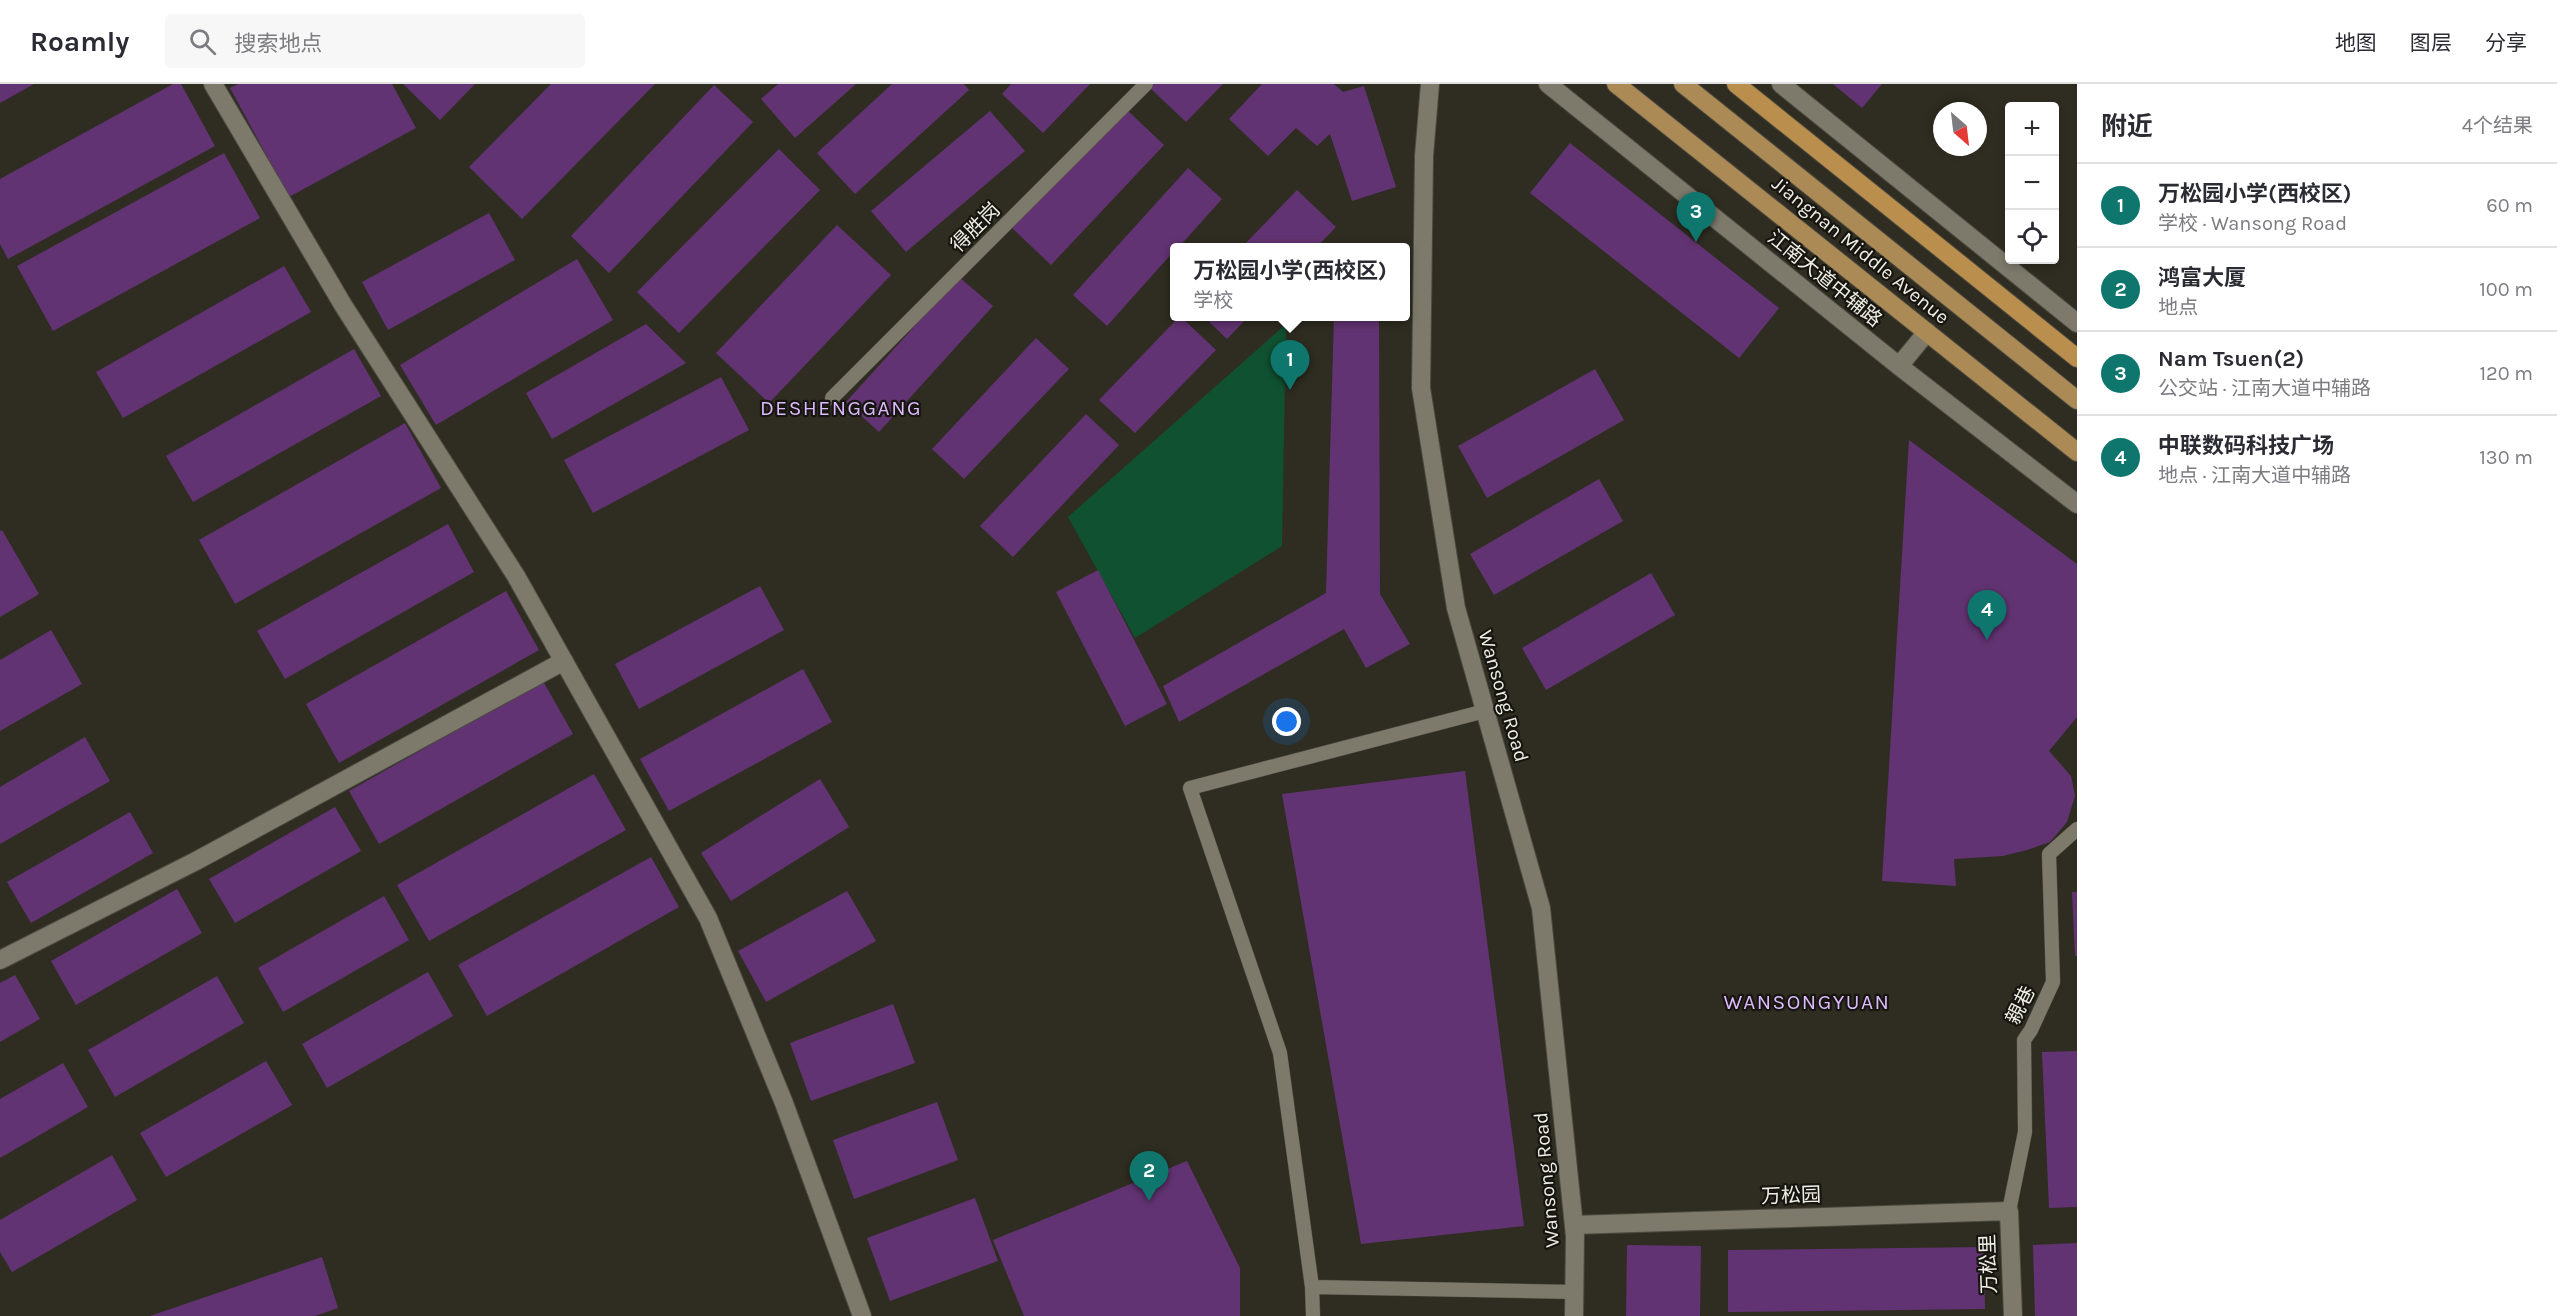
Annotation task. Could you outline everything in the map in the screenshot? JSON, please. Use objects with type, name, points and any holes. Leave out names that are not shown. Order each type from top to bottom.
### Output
[{"type":"highway","points":[[1736,84],[2077,358]]},
{"type":"main road","name":"Jiangnan Middle Avenue","points":[[1616,84],[2077,452]]},
{"type":"main road","name":"Jiangnan Middle Avenue","points":[[1683,84],[2077,400]]},
{"type":"street","points":[[213,84],[343,305],[510,566],[708,918],[784,1103],[862,1316]]},
{"type":"street","name":"Wansong Road","points":[[1430,84],[1424,156],[1421,388],[1456,608],[1541,908],[1574,1225],[1574,1316]]},
{"type":"street","name":"江南大道中辅路","points":[[1548,84],[1899,366],[2077,504]]},
{"type":"street","points":[[1781,84],[2077,322]]},
{"type":"street","points":[[1899,366],[1927,332]]},
{"type":"street","points":[[0,960],[196,861],[564,661]]},
{"type":"street","name":"万松园","points":[[1574,1225],[2009,1211]]},
{"type":"street","name":"万松里","points":[[2009,1211],[2013,1316]]},
{"type":"lane","name":"得胜岗","points":[[832,398],[1146,84]]},
{"type":"lane","points":[[1313,1316],[1312,1287],[1280,1053],[1190,788],[1485,711]]},
{"type":"lane","name":"親巷","points":[[2009,1211],[2025,1132],[2024,1040],[2053,982],[2049,854],[2077,829]]},
{"type":"lane","points":[[1312,1287],[1574,1292]]},
{"type":"green space","points":[[1286,324],[1282,546],[1135,638],[1068,517]]},
{"type":"building","points":[[0,84],[34,84],[0,103]]},
{"type":"building","points":[[173,84],[181,84],[215,146],[8,259],[0,244],[0,179]]},
{"type":"building","points":[[238,84],[392,84],[416,128],[289,197],[230,88]]},
{"type":"building","points":[[403,84],[475,84],[440,120]]},
{"type":"building","points":[[551,84],[655,84],[522,219],[469,167]]},
{"type":"building","points":[[778,84],[856,84],[795,138],[761,99]]},
{"type":"building","points":[[892,84],[964,84],[969,90],[855,194],[817,153]]},
{"type":"building","points":[[1011,84],[1090,84],[1043,133],[1002,94]]},
{"type":"building","points":[[1152,84],[1223,84],[1186,122],[1149,87]]},
{"type":"building","points":[[1262,84],[1334,84],[1343,92],[1364,86],[1396,187],[1352,201],[1330,134],[1317,146],[1296,128],[1268,156],[1229,119]]},
{"type":"building","points":[[1833,84],[1882,84],[1862,108]]},
{"type":"building","points":[[714,85],[753,122],[609,273],[571,236]]},
{"type":"building","points":[[1125,108],[1164,145],[1051,265],[1012,228]]},
{"type":"building","points":[[990,111],[1025,151],[906,252],[871,211]]},
{"type":"building","points":[[1570,143],[1779,308],[1739,358],[1530,193]]},
{"type":"building","points":[[779,149],[820,190],[679,333],[637,292]]},
{"type":"building","points":[[224,153],[260,218],[53,331],[17,266]]},
{"type":"building","points":[[1188,168],[1222,199],[1182,243],[1170,243],[1170,255],[1107,326],[1073,295]]},
{"type":"building","points":[[1297,190],[1336,227],[1321,243],[1246,243]]},
{"type":"building","points":[[489,213],[515,260],[388,330],[362,282]]},
{"type":"building","points":[[837,225],[891,275],[769,403],[716,353]]},
{"type":"building","points":[[577,259],[613,320],[436,425],[400,365]]},
{"type":"building","points":[[284,266],[311,312],[123,418],[96,372]]},
{"type":"building","points":[[959,277],[993,306],[879,432],[846,402]]},
{"type":"building","points":[[1175,321],[1185,321],[1216,350],[1135,433],[1099,400]]},
{"type":"building","points":[[1208,321],[1244,321],[1227,339]]},
{"type":"building","points":[[1334,321],[1379,321],[1380,594],[1410,644],[1366,668],[1344,629],[1179,722],[1163,686],[1326,593]]},
{"type":"building","points":[[646,324],[686,363],[552,439],[526,393]]},
{"type":"building","points":[[1036,338],[1069,369],[964,479],[932,449]]},
{"type":"building","points":[[354,349],[381,396],[193,502],[166,456]]},
{"type":"building","points":[[1595,369],[1624,420],[1487,498],[1458,446]]},
{"type":"building","points":[[721,377],[749,430],[593,513],[564,460]]},
{"type":"building","points":[[1086,414],[1119,445],[1013,557],[980,526]]},
{"type":"building","points":[[405,423],[441,488],[235,604],[199,540]]},
{"type":"building","points":[[1909,440],[2077,564],[2077,717],[2049,751],[2071,776],[2075,796],[2067,822],[2050,842],[2027,850],[2003,856],[1954,859],[1956,886],[1882,881]]},
{"type":"building","points":[[1599,479],[1623,521],[1494,595],[1470,554]]},
{"type":"building","points":[[448,524],[474,572],[285,679],[257,631]]},
{"type":"building","points":[[2,530],[39,594],[0,617],[0,531]]},
{"type":"building","points":[[1098,570],[1167,704],[1125,726],[1056,592]]},
{"type":"building","points":[[1651,573],[1675,615],[1546,690],[1522,648]]},
{"type":"building","points":[[760,586],[784,630],[639,709],[615,664]]},
{"type":"building","points":[[506,591],[539,650],[339,763],[306,704]]},
{"type":"building","points":[[51,630],[82,684],[0,731],[0,660]]},
{"type":"building","points":[[803,669],[832,722],[669,811],[640,759]]},
{"type":"building","points":[[543,681],[573,734],[379,844],[349,791]]},
{"type":"building","points":[[85,737],[110,781],[0,844],[0,787]]},
{"type":"building","points":[[1465,771],[1524,1226],[1361,1244],[1282,794]]},
{"type":"building","points":[[594,774],[626,830],[429,941],[397,885]]},
{"type":"building","points":[[820,779],[849,827],[731,901],[701,853]]},
{"type":"building","points":[[335,807],[361,851],[235,923],[209,879]]},
{"type":"building","points":[[130,812],[153,853],[31,923],[7,882]]},
{"type":"building","points":[[651,857],[679,907],[487,1016],[458,965]]},
{"type":"building","points":[[177,889],[202,933],[76,1005],[51,961]]},
{"type":"building","points":[[847,891],[876,941],[766,1002],[738,951]]},
{"type":"building","points":[[2072,892],[2077,892],[2077,956],[2075,956]]},
{"type":"building","points":[[384,896],[409,940],[283,1012],[258,968]]},
{"type":"building","points":[[428,972],[453,1016],[327,1088],[302,1044]]},
{"type":"building","points":[[15,975],[40,1019],[0,1042],[0,983]]},
{"type":"building","points":[[217,976],[244,1023],[115,1097],[88,1050]]},
{"type":"building","points":[[893,1004],[915,1063],[811,1101],[790,1043]]},
{"type":"building","points":[[2077,1051],[2077,1207],[2049,1208],[2042,1052]]},
{"type":"building","points":[[266,1061],[292,1105],[166,1177],[140,1133]]},
{"type":"building","points":[[63,1063],[88,1107],[0,1158],[0,1099]]},
{"type":"building","points":[[937,1102],[958,1160],[854,1199],[833,1140]]},
{"type":"building","points":[[112,1155],[137,1200],[12,1272],[0,1252],[0,1220]]},
{"type":"building","points":[[1187,1161],[1240,1268],[1240,1316],[1024,1316],[993,1240]]},
{"type":"building","points":[[975,1198],[998,1261],[890,1301],[867,1238]]},
{"type":"building","points":[[2077,1243],[2077,1316],[2035,1316],[2033,1245]]},
{"type":"building","points":[[1627,1245],[1701,1246],[1700,1316],[1626,1316]]},
{"type":"building","points":[[1984,1247],[1985,1309],[1728,1312],[1728,1250]]},
{"type":"building","points":[[322,1257],[338,1308],[315,1316],[150,1316]]},
{"type":"place","name":"Nam Tsuen(2)","points":[[1696,242]]},
{"type":"place","name":"万松园小学(西校区)","points":[[1290,390]]},
{"type":"place","name":"中联数码科技广场","points":[[1987,640]]},
{"type":"place","name":"鸿富大厦","points":[[1149,1201]]},
{"type":"district","name":"DESHENGGANG","points":[[841,408]]},
{"type":"district","name":"WANSONGYUAN","points":[[1807,1002]]}]
